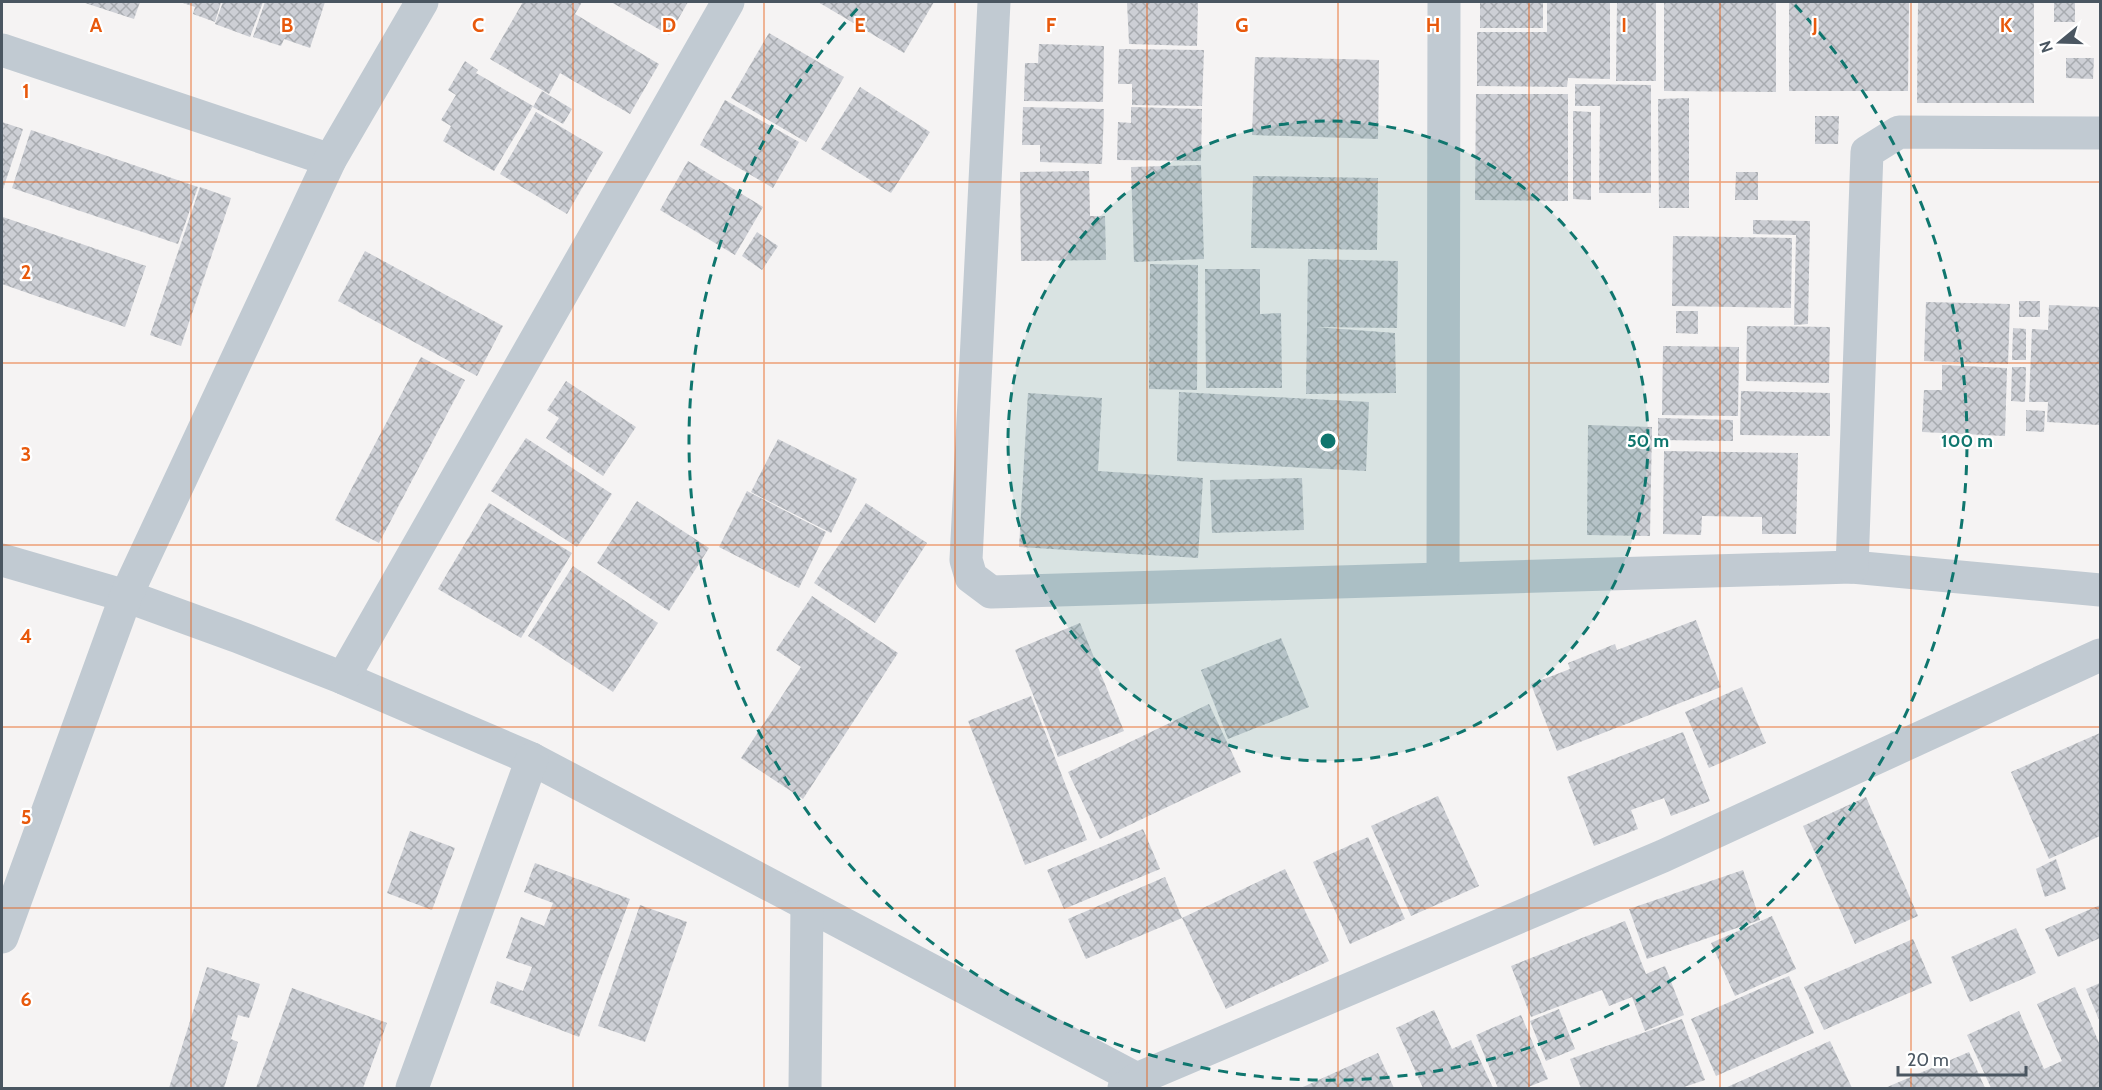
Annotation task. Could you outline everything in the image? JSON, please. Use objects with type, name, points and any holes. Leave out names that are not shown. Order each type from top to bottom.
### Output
[{"type":"street","points":[[2,937],[126,596],[330,160],[422,2]]},
{"type":"street","points":[[343,678],[728,2]]},
{"type":"street","points":[[994,2],[966,560],[971,578],[991,592],[1852,567],[2100,590]]},
{"type":"street","points":[[1443,578],[1444,2]]},
{"type":"street","points":[[2,50],[330,160]]},
{"type":"street","points":[[1852,567],[1867,152],[1899,132],[2100,133]]},
{"type":"street","points":[[2,560],[126,596],[343,678],[532,759],[807,904],[1130,1084],[1663,856],[2100,656]]},
{"type":"street","points":[[412,1089],[532,759]]},
{"type":"street","points":[[806,1089],[807,904]]},
{"type":"building","points":[[82,2],[140,2],[134,19]]},
{"type":"building","points":[[180,2],[221,2],[215,22],[193,14],[195,7]]},
{"type":"building","points":[[223,2],[263,2],[250,37],[215,24]]},
{"type":"building","points":[[265,2],[325,2],[310,48],[284,39],[281,46],[253,37]]},
{"type":"building","points":[[523,2],[582,2],[575,14],[659,64],[630,114],[560,73],[549,94],[490,59]]},
{"type":"building","points":[[611,2],[688,2],[669,35]]},
{"type":"building","points":[[818,2],[934,2],[904,53]]},
{"type":"building","points":[[1127,2],[1198,2],[1197,46],[1129,44]]},
{"type":"building","points":[[1480,2],[1543,2],[1543,28],[1480,28]]},
{"type":"building","points":[[1547,2],[1610,2],[1610,79],[1568,78],[1567,87],[1477,86],[1477,32],[1547,32]]},
{"type":"building","points":[[1617,2],[1656,2],[1656,81],[1616,81]]},
{"type":"building","points":[[1664,2],[1776,2],[1776,92],[1664,91]]},
{"type":"building","points":[[1789,2],[1909,2],[1908,91],[1789,91]]},
{"type":"building","points":[[1918,2],[2034,2],[2034,103],[1917,103]]},
{"type":"building","points":[[2054,2],[2075,2],[2075,22],[2054,22]]},
{"type":"building","points":[[769,33],[844,77],[806,142],[731,98]]},
{"type":"building","points":[[1039,44],[1104,46],[1103,102],[1024,101],[1025,63],[1038,63]]},
{"type":"building","points":[[1119,49],[1204,50],[1202,106],[1132,105],[1132,84],[1118,84]]},
{"type":"building","points":[[1255,57],[1379,60],[1378,139],[1252,135]]},
{"type":"building","points":[[2066,58],[2094,58],[2093,79],[2066,78]]},
{"type":"building","points":[[465,61],[478,70],[476,73],[533,106],[494,171],[443,141],[451,126],[441,120],[456,95],[448,90]]},
{"type":"building","points":[[1575,84],[1651,85],[1651,193],[1599,193],[1600,106],[1575,106]]},
{"type":"building","points":[[860,87],[930,132],[891,193],[821,149]]},
{"type":"building","points":[[542,91],[572,109],[563,124],[533,107]]},
{"type":"building","points":[[1476,94],[1568,94],[1568,201],[1475,200]]},
{"type":"building","points":[[1689,98],[1689,208],[1659,208],[1658,99]]},
{"type":"building","points":[[725,100],[799,142],[773,188],[700,145]]},
{"type":"building","points":[[1023,107],[1104,109],[1102,164],[1040,162],[1040,145],[1022,145]]},
{"type":"building","points":[[1131,107],[1202,109],[1201,161],[1117,160],[1118,122],[1131,123]]},
{"type":"building","points":[[1573,111],[1591,112],[1591,200],[1573,199]]},
{"type":"building","points":[[536,112],[603,152],[567,214],[500,174]]},
{"type":"building","points":[[1815,116],[1839,116],[1838,144],[1815,144]]},
{"type":"building","points":[[2,122],[23,129],[2,192]]},
{"type":"building","points":[[31,130],[198,187],[178,244],[12,188]]},
{"type":"building","points":[[688,161],[763,207],[735,255],[660,210]]},
{"type":"building","points":[[1201,165],[1204,259],[1134,262],[1131,167]]},
{"type":"building","points":[[1089,171],[1090,216],[1105,216],[1106,260],[1021,261],[1020,172]]},
{"type":"building","points":[[1736,172],[1758,172],[1758,200],[1735,200]]},
{"type":"building","points":[[1253,176],[1378,178],[1377,250],[1251,248]]},
{"type":"building","points":[[200,187],[231,198],[181,346],[150,335]]},
{"type":"building","points":[[3,217],[146,266],[125,327],[2,284]]},
{"type":"building","points":[[1753,220],[1810,221],[1808,324],[1794,325],[1796,235],[1753,234]]},
{"type":"building","points":[[757,232],[778,246],[762,270],[742,256]]},
{"type":"building","points":[[1673,236],[1792,238],[1791,308],[1672,306]]},
{"type":"building","points":[[365,251],[503,326],[477,376],[338,301]]},
{"type":"building","points":[[1308,259],[1398,261],[1397,328],[1315,327],[1395,333],[1396,393],[1306,394]]},
{"type":"building","points":[[1150,264],[1198,265],[1197,390],[1149,389]]},
{"type":"building","points":[[1205,269],[1260,269],[1260,314],[1281,313],[1282,388],[1206,388]]},
{"type":"building","points":[[2019,301],[2040,301],[2040,317],[2019,317]]},
{"type":"building","points":[[1926,302],[2010,304],[2008,364],[1924,361]]},
{"type":"building","points":[[2049,305],[2100,307],[2100,425],[2047,422],[2048,402],[2029,402],[2032,329],[2048,330]]},
{"type":"building","points":[[1676,311],[1698,311],[1698,334],[1676,333]]},
{"type":"building","points":[[1747,326],[1830,327],[1829,383],[1746,381]]},
{"type":"building","points":[[2013,328],[2026,329],[2026,360],[2012,360]]},
{"type":"building","points":[[1663,346],[1739,347],[1738,416],[1662,415]]},
{"type":"building","points":[[421,357],[465,380],[379,543],[335,520]]},
{"type":"building","points":[[1942,365],[2007,368],[2005,436],[1922,432],[1924,390],[1942,390]]},
{"type":"building","points":[[2012,367],[2026,367],[2025,402],[2011,401]]},
{"type":"building","points":[[566,381],[636,427],[603,476],[546,438],[559,418],[547,410]]},
{"type":"building","points":[[1741,391],[1830,393],[1830,436],[1740,435]]},
{"type":"building","points":[[1179,392],[1369,402],[1366,471],[1177,461]]},
{"type":"building","points":[[1028,393],[1102,398],[1098,471],[1203,478],[1198,558],[1019,547]]},
{"type":"building","points":[[2026,410],[2045,411],[2044,432],[2026,431]]},
{"type":"building","points":[[1658,418],[1733,420],[1733,441],[1658,440]]},
{"type":"building","points":[[1588,425],[1652,427],[1650,536],[1587,535]]},
{"type":"building","points":[[526,438],[612,494],[577,547],[491,491]]},
{"type":"building","points":[[778,439],[857,479],[831,533],[751,492]]},
{"type":"building","points":[[1664,451],[1798,453],[1796,534],[1762,534],[1762,517],[1702,516],[1701,535],[1663,534]]},
{"type":"building","points":[[1302,478],[1304,530],[1212,533],[1210,480]]},
{"type":"building","points":[[747,491],[826,532],[799,588],[719,547]]},
{"type":"building","points":[[637,501],[709,548],[669,611],[597,563]]},
{"type":"building","points":[[489,503],[572,553],[521,638],[438,589]]},
{"type":"building","points":[[866,503],[927,543],[875,623],[814,583]]},
{"type":"building","points":[[573,566],[658,623],[613,692],[528,636]]},
{"type":"building","points":[[812,596],[898,653],[803,799],[741,758],[801,667],[776,650]]},
{"type":"building","points":[[1696,620],[1721,687],[1557,751],[1531,684],[1570,669],[1568,663],[1615,644],[1617,650]]},
{"type":"building","points":[[1080,623],[1124,731],[1058,757],[1015,650]]},
{"type":"building","points":[[1281,638],[1309,707],[1228,739],[1201,670]]},
{"type":"building","points":[[1742,687],[1766,743],[1709,768],[1685,712]]},
{"type":"building","points":[[1031,696],[1087,840],[1025,865],[968,721]]},
{"type":"building","points":[[1209,704],[1241,772],[1100,839],[1068,772]]},
{"type":"building","points":[[1683,732],[1710,801],[1671,816],[1664,798],[1631,810],[1638,829],[1594,846],[1567,777]]},
{"type":"building","points":[[2100,733],[2100,836],[2049,859],[2011,772]]},
{"type":"building","points":[[1438,796],[1479,886],[1411,916],[1371,826]]},
{"type":"building","points":[[1866,797],[1918,916],[1855,944],[1803,826]]},
{"type":"building","points":[[1143,829],[1160,869],[1064,909],[1047,870]]},
{"type":"building","points":[[410,831],[455,848],[432,910],[387,893]]},
{"type":"building","points":[[1368,837],[1405,919],[1350,944],[1313,862]]},
{"type":"building","points":[[2056,859],[2066,889],[2045,897],[2036,869]]},
{"type":"building","points":[[535,863],[630,899],[579,1037],[490,1003],[497,981],[523,991],[532,967],[506,958],[521,917],[544,926],[553,903],[524,892]]},
{"type":"building","points":[[1285,869],[1329,961],[1226,1009],[1182,918]]},
{"type":"building","points":[[1743,870],[1760,920],[1647,959],[1629,909]]},
{"type":"building","points":[[1165,877],[1182,918],[1086,959],[1068,919]]},
{"type":"building","points":[[640,905],[687,922],[645,1042],[598,1026]]},
{"type":"building","points":[[2100,905],[2100,938],[2058,957],[2045,929]]},
{"type":"building","points":[[1772,916],[1796,969],[1735,996],[1711,943]]},
{"type":"building","points":[[1625,921],[1646,974],[1665,966],[1684,1015],[1645,1031],[1632,997],[1609,1006],[1602,990],[1531,1017],[1511,966]]},
{"type":"building","points":[[2016,928],[2036,973],[1970,1002],[1951,957]]},
{"type":"building","points":[[1913,939],[1932,983],[1824,1030],[1804,987]]},
{"type":"building","points":[[207,967],[260,984],[249,1018],[238,1015],[231,1039],[238,1042],[224,1088],[169,1088]]},
{"type":"building","points":[[1789,976],[1814,1033],[1716,1076],[1691,1019]]},
{"type":"building","points":[[2100,983],[2100,1022],[2086,989]]},
{"type":"building","points":[[2075,987],[2100,1045],[2100,1088],[1991,1088],[1967,1035],[2019,1011],[2044,1069],[2062,1061],[2037,1004]]},
{"type":"building","points":[[292,988],[387,1023],[363,1088],[256,1088]]},
{"type":"building","points":[[1559,1009],[1575,1049],[1546,1061],[1530,1021]]},
{"type":"building","points":[[1434,1010],[1452,1049],[1471,1040],[1493,1088],[1423,1088],[1396,1028]]},
{"type":"building","points":[[1521,1015],[1548,1079],[1526,1088],[1498,1088],[1476,1035]]},
{"type":"building","points":[[1682,1019],[1705,1080],[1681,1088],[1581,1088],[1570,1059]]},
{"type":"building","points":[[1830,1041],[1852,1088],[1725,1088]]},
{"type":"building","points":[[1969,1052],[1985,1088],[1885,1088]]},
{"type":"building","points":[[1378,1053],[1394,1088],[1303,1088],[1303,1087]]}]
